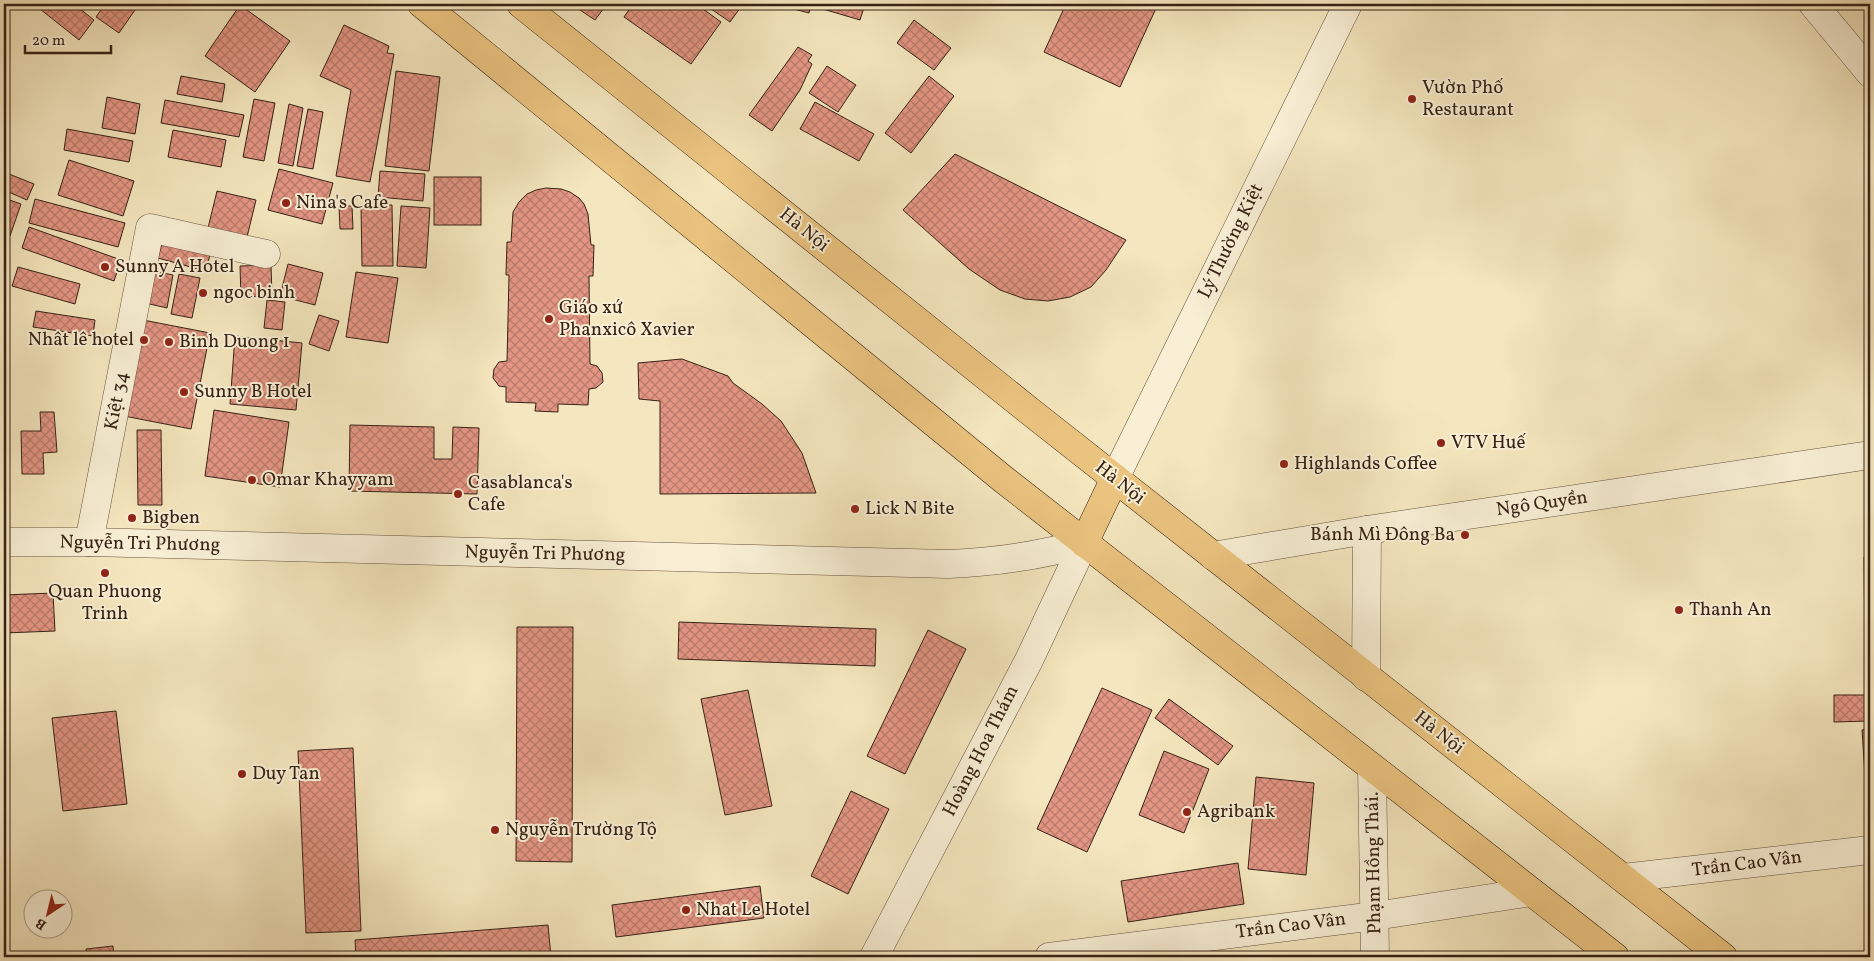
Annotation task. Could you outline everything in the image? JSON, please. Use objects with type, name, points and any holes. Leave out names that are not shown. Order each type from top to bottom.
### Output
[{"type":"main road","points":[[422,4],[1003,479],[1615,957]]},
{"type":"main road","name":"Hà Nội","points":[[521,4],[1115,478],[1723,957]]},
{"type":"main road","points":[[1084,543],[1115,478]]},
{"type":"street","name":"Lý Thường Kiệt","points":[[1115,478],[1348,4]]},
{"type":"street","points":[[1814,4],[1870,73]]},
{"type":"street","name":"Kiệt 34","points":[[89,542],[150,228],[266,254]]},
{"type":"street","name":"Ngô Quyền","points":[[1214,556],[1368,530],[1870,455]]},
{"type":"street","points":[[1366,676],[1368,530]]},
{"type":"street","name":"Nguyễn Tri Phương","points":[[4,542],[89,542],[949,564],[1019,558],[1052,552],[1084,543]]},
{"type":"street","name":"Hoàng Hoa Thám","points":[[874,957],[1029,660],[1084,543]]},
{"type":"street","name":"Phạm Hồng Thái.","points":[[1372,768],[1375,957]]},
{"type":"street","name":"Trần Cao Vân","points":[[1624,878],[1870,850]]},
{"type":"street","name":"Trần Cao Vân","points":[[1049,957],[1375,916],[1531,892]]},
{"type":"building","points":[[35,4],[74,4],[94,20],[79,40]]},
{"type":"building","points":[[105,4],[136,4],[135,10],[119,33],[96,17]]},
{"type":"building","points":[[571,4],[607,4],[595,20]]},
{"type":"building","points":[[633,4],[696,4],[721,22],[691,64],[624,17]]},
{"type":"building","points":[[704,4],[743,4],[730,22]]},
{"type":"building","points":[[775,4],[811,4],[809,13]]},
{"type":"building","points":[[824,4],[865,4],[860,20],[823,9]]},
{"type":"building","points":[[1066,4],[1158,4],[1120,87],[1044,52]]},
{"type":"building","points":[[240,5],[290,41],[255,92],[205,56]]},
{"type":"building","points":[[914,20],[951,48],[934,70],[897,43]]},
{"type":"building","points":[[344,25],[389,46],[387,53],[394,54],[370,182],[336,176],[351,90],[320,76]]},
{"type":"building","points":[[798,47],[812,55],[808,61],[812,64],[800,90],[772,131],[749,115]]},
{"type":"building","points":[[827,66],[856,85],[838,112],[809,93]]},
{"type":"building","points":[[396,71],[440,77],[429,171],[385,166]]},
{"type":"building","points":[[181,76],[225,84],[222,102],[177,94]]},
{"type":"building","points":[[929,76],[954,96],[911,153],[885,133]]},
{"type":"building","points":[[107,97],[140,104],[135,134],[102,128]]},
{"type":"building","points":[[254,99],[275,103],[264,161],[243,157]]},
{"type":"building","points":[[165,100],[244,115],[239,137],[161,123]]},
{"type":"building","points":[[815,102],[874,134],[859,161],[800,129]]},
{"type":"building","points":[[289,104],[303,108],[293,166],[278,163]]},
{"type":"building","points":[[308,109],[323,112],[313,169],[297,166]]},
{"type":"building","points":[[67,129],[133,141],[129,162],[64,150]]},
{"type":"building","points":[[173,130],[226,140],[221,167],[168,157]]},
{"type":"building","points":[[955,154],[1126,240],[1106,270],[1091,287],[1070,297],[1048,301],[1025,299],[1000,290],[969,269],[903,210]]},
{"type":"building","points":[[69,160],[134,181],[123,216],[58,195]]},
{"type":"building","points":[[279,169],[333,183],[322,224],[268,210]]},
{"type":"building","points":[[380,171],[425,174],[423,201],[378,197]]},
{"type":"building","points":[[4,172],[34,184],[27,200],[4,190]]},
{"type":"building","points":[[434,177],[481,177],[481,225],[434,225]]},
{"type":"building","name":"Giáo xứ Phanxicô Xavier","points":[[546,188],[570,192],[584,204],[588,214],[591,245],[594,245],[593,276],[589,276],[590,364],[597,366],[602,373],[603,382],[596,388],[589,389],[588,405],[558,404],[558,412],[535,411],[536,403],[506,402],[506,387],[499,386],[493,378],[494,369],[499,362],[507,361],[509,275],[506,275],[507,242],[511,242],[513,212],[527,194]]},
{"type":"building","points":[[217,191],[256,200],[247,237],[208,228]]},
{"type":"building","points":[[4,198],[21,204],[10,236],[4,234]]},
{"type":"building","points":[[35,199],[125,223],[118,247],[29,223]]},
{"type":"building","points":[[361,205],[392,205],[393,266],[362,266]]},
{"type":"building","points":[[339,206],[352,206],[353,229],[340,229]]},
{"type":"building","points":[[401,206],[430,208],[426,268],[397,266]]},
{"type":"building","points":[[29,227],[121,260],[114,281],[22,248]]},
{"type":"building","points":[[164,236],[212,249],[205,271],[158,258]]},
{"type":"building","points":[[288,264],[323,273],[315,305],[280,296]]},
{"type":"building","points":[[271,265],[272,296],[241,297],[240,266]]},
{"type":"building","points":[[18,267],[80,284],[75,304],[12,286]]},
{"type":"building","points":[[147,270],[173,275],[167,308],[141,302]]},
{"type":"building","points":[[356,272],[398,278],[388,343],[346,337]]},
{"type":"building","points":[[179,274],[200,278],[192,318],[171,314]]},
{"type":"building","points":[[267,300],[285,302],[282,330],[264,328]]},
{"type":"building","points":[[36,311],[95,320],[93,336],[33,327]]},
{"type":"building","points":[[319,315],[339,321],[329,351],[309,344]]},
{"type":"building","points":[[143,320],[210,333],[191,429],[124,416]]},
{"type":"building","points":[[235,336],[302,343],[296,410],[230,404]]},
{"type":"building","points":[[682,359],[728,376],[733,383],[762,404],[781,421],[802,453],[816,493],[660,494],[660,401],[639,399],[638,363]]},
{"type":"building","points":[[4,379],[7,416],[4,416]]},
{"type":"building","points":[[214,410],[289,422],[280,487],[205,476]]},
{"type":"building","points":[[40,412],[54,412],[57,452],[43,453],[44,474],[22,474],[21,431],[41,431]]},
{"type":"building","points":[[350,425],[434,427],[434,459],[452,459],[453,427],[479,428],[477,494],[349,491]]},
{"type":"building","points":[[137,430],[161,430],[162,505],[138,505]]},
{"type":"building","points":[[1864,557],[1870,557],[1870,650],[1865,650]]},
{"type":"building","points":[[53,593],[55,631],[4,633],[4,595]]},
{"type":"building","points":[[679,622],[876,629],[875,666],[678,659]]},
{"type":"building","points":[[517,627],[573,627],[572,862],[516,861]]},
{"type":"building","points":[[928,630],[966,649],[905,774],[867,756]]},
{"type":"building","points":[[1102,688],[1152,710],[1087,852],[1037,829]]},
{"type":"building","points":[[748,690],[772,806],[725,815],[701,699]]},
{"type":"building","points":[[1834,695],[1870,695],[1870,721],[1834,722]]},
{"type":"building","points":[[1169,699],[1233,746],[1218,765],[1155,718]]},
{"type":"building","points":[[116,711],[127,804],[63,811],[52,718]]},
{"type":"building","points":[[1870,729],[1870,776],[1865,776],[1862,730]]},
{"type":"building","points":[[353,748],[361,931],[306,933],[298,751]]},
{"type":"building","points":[[1164,751],[1209,769],[1184,833],[1139,815]]},
{"type":"building","points":[[1256,777],[1314,783],[1306,875],[1248,869]]},
{"type":"building","points":[[851,791],[889,809],[848,894],[811,876]]},
{"type":"building","points":[[1238,863],[1244,904],[1128,922],[1121,881]]},
{"type":"building","points":[[760,886],[764,918],[616,937],[612,905]]},
{"type":"building","points":[[548,925],[551,957],[356,957],[355,940]]},
{"type":"building","points":[[113,946],[114,957],[87,957],[86,949]]},
{"type":"place","name":"Vườn Phố Restaurant","points":[[1412,99]]},
{"type":"place","name":"Nina's Cafe","points":[[286,203]]},
{"type":"place","name":"Sunny A Hotel","points":[[105,267]]},
{"type":"place","name":"ngoc binh","points":[[203,293]]},
{"type":"place","name":"Giáo xứ Phanxicô Xavier","points":[[549,319]]},
{"type":"place","name":"Nhât lê hotel","points":[[144,340]]},
{"type":"place","name":"Binh Duong 1","points":[[169,342]]},
{"type":"place","name":"Sunny B Hotel","points":[[184,392]]},
{"type":"place","name":"VTV Huế","points":[[1441,443]]},
{"type":"place","name":"Highlands Coffee","points":[[1284,464]]},
{"type":"place","name":"Omar Khayyam","points":[[252,480]]},
{"type":"place","name":"Casablanca's Cafe","points":[[458,494]]},
{"type":"place","name":"Lick N Bite","points":[[855,509]]},
{"type":"place","name":"Bigben","points":[[132,518]]},
{"type":"place","name":"Bánh Mì Đông Ba","points":[[1465,535]]},
{"type":"place","name":"Quan Phuong Trinh","points":[[105,573]]},
{"type":"place","name":"Thanh An","points":[[1679,610]]},
{"type":"place","name":"Duy Tan","points":[[242,774]]},
{"type":"place","name":"Agribank","points":[[1187,812]]},
{"type":"place","name":"Nguyễn Trường Tộ","points":[[495,830]]},
{"type":"place","name":"Nhat Le Hotel","points":[[686,910]]}]
